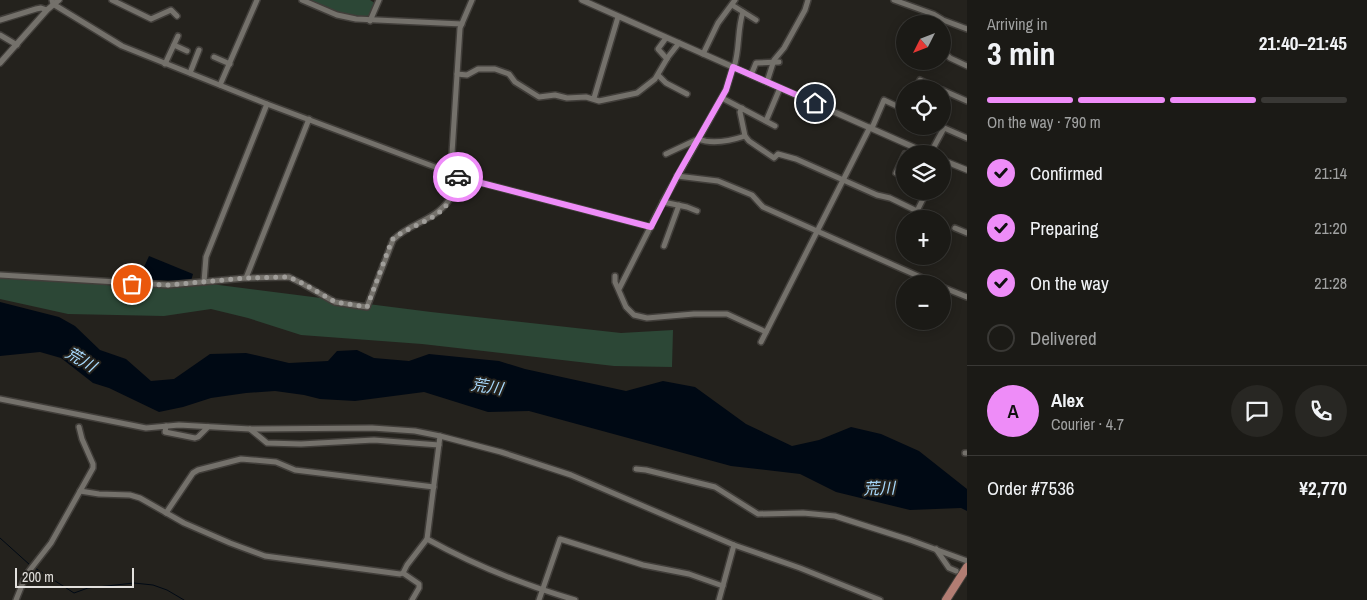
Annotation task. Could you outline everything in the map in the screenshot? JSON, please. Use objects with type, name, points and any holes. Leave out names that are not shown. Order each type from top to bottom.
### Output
[{"type":"main road","points":[[946,600],[967,567]]},
{"type":"main road","points":[[952,600],[967,576]]},
{"type":"street","points":[[112,0],[151,19],[171,10],[177,16]]},
{"type":"street","points":[[220,85],[257,0]]},
{"type":"street","points":[[302,0],[337,15],[370,21],[462,24]]},
{"type":"street","points":[[370,21],[379,0]]},
{"type":"street","points":[[0,275],[168,285],[246,278],[289,277],[335,302],[367,307],[392,240],[399,234],[427,220],[443,208],[449,200],[462,24],[472,0]]},
{"type":"street","points":[[582,0],[909,145]]},
{"type":"street","points":[[767,82],[808,0]]},
{"type":"street","points":[[894,0],[904,2],[967,29]]},
{"type":"street","points":[[0,64],[55,1],[122,46],[451,174],[651,227]]},
{"type":"street","points":[[703,54],[718,23],[734,3],[743,12],[756,20]]},
{"type":"street","points":[[0,20],[36,9],[42,8],[47,10]]},
{"type":"street","points":[[620,289],[663,202],[729,83],[738,51],[738,25],[743,12]]},
{"type":"street","points":[[594,98],[618,17]]},
{"type":"street","points":[[0,35],[17,45]]},
{"type":"street","points":[[165,64],[178,36]]},
{"type":"street","points":[[666,38],[658,49],[667,59]]},
{"type":"street","points":[[457,74],[467,75],[478,69],[495,69],[509,74],[515,82],[539,96],[586,97],[599,101],[637,94],[658,75],[667,59],[679,44]]},
{"type":"street","points":[[174,45],[187,50]]},
{"type":"street","points":[[190,73],[199,50]]},
{"type":"street","points":[[214,57],[230,64]]},
{"type":"street","points":[[951,58],[967,66]]},
{"type":"street","points":[[751,75],[756,63],[776,61]]},
{"type":"street","points":[[658,75],[666,83],[687,94]]},
{"type":"street","points":[[766,121],[780,88]]},
{"type":"street","points":[[951,94],[967,101]]},
{"type":"street","points":[[722,98],[774,126]]},
{"type":"street","points":[[761,342],[884,100],[896,106]]},
{"type":"street","points":[[204,282],[206,257],[267,104]]},
{"type":"street","points":[[742,108],[740,112],[745,136],[749,141],[774,158],[778,154],[796,159],[917,211],[922,200]]},
{"type":"street","points":[[246,278],[309,119]]},
{"type":"street","points":[[951,131],[967,138]]},
{"type":"street","points":[[666,154],[698,139],[707,142],[728,141],[745,136]]},
{"type":"street","points":[[951,163],[967,170]]},
{"type":"street","points":[[677,176],[718,181],[727,184],[752,195],[763,207],[916,275]]},
{"type":"street","points":[[663,202],[697,211]]},
{"type":"street","points":[[664,246],[680,205]]},
{"type":"street","points":[[955,228],[967,233]]},
{"type":"street","points":[[615,276],[615,282],[620,289],[626,307],[634,315],[647,318],[694,314],[727,314],[766,332]]},
{"type":"street","points":[[951,291],[967,297]]},
{"type":"street","points":[[0,399],[142,427],[250,429],[372,428],[415,431],[440,436],[571,474],[734,545],[800,568],[880,600]]},
{"type":"street","points":[[166,426],[165,432],[195,438],[208,427]]},
{"type":"street","points":[[16,600],[26,575],[51,543],[93,466],[79,427]]},
{"type":"street","points":[[250,429],[267,443],[300,444],[374,440],[440,445]]},
{"type":"street","points":[[404,573],[407,565],[427,539],[440,436]]},
{"type":"street","points":[[166,513],[195,472],[241,459],[276,462],[295,470],[434,487]]},
{"type":"street","points":[[636,469],[715,487],[758,514],[803,513],[834,516],[967,561]]},
{"type":"street","points":[[80,491],[98,494],[130,494],[230,543],[265,556],[404,573],[419,584],[419,588],[412,600]]},
{"type":"street","points":[[427,539],[483,567],[574,600]]},
{"type":"street","points":[[539,600],[558,540],[560,539],[643,565],[689,574],[723,586]]},
{"type":"street","points":[[719,600],[734,545]]},
{"type":"street","points":[[936,549],[949,568],[956,571]]},
{"type":"green space","points":[[305,0],[370,0],[376,4],[370,20],[337,13]]},
{"type":"green space","points":[[0,277],[53,279],[143,289],[143,287],[198,283],[211,284],[431,312],[621,333],[673,330],[672,367],[614,366],[422,344],[301,335],[248,318],[211,309],[164,316],[68,314],[0,299]]},
{"type":"water","points":[[149,256],[193,274],[191,281],[142,280],[140,276]]},
{"type":"water","name":"荒川","points":[[0,302],[59,317],[75,326],[100,350],[126,359],[151,381],[174,379],[210,354],[246,353],[289,363],[328,361],[337,351],[357,350],[374,358],[409,361],[429,354],[499,361],[525,369],[626,391],[663,381],[695,387],[746,424],[792,446],[819,440],[851,427],[881,434],[919,451],[967,489],[967,511],[961,508],[910,510],[836,492],[800,474],[731,466],[529,411],[488,412],[424,392],[355,401],[320,399],[275,391],[246,393],[211,398],[159,412],[109,388],[93,383],[61,358],[40,352],[0,356]]},
{"type":"waterway","points":[[0,538],[30,565]]},
{"type":"waterway","points":[[35,568],[74,593],[88,588],[134,583],[153,585],[167,590],[184,600]]},
{"type":"way so far","points":[[132,284],[168,285],[246,278],[289,277],[335,302],[360,308],[367,307],[392,240],[399,234],[427,220],[443,208],[449,200],[450,175],[458,177]]},
{"type":"route","points":[[458,177],[651,227],[677,176],[726,90],[733,67],[815,103]]}]
